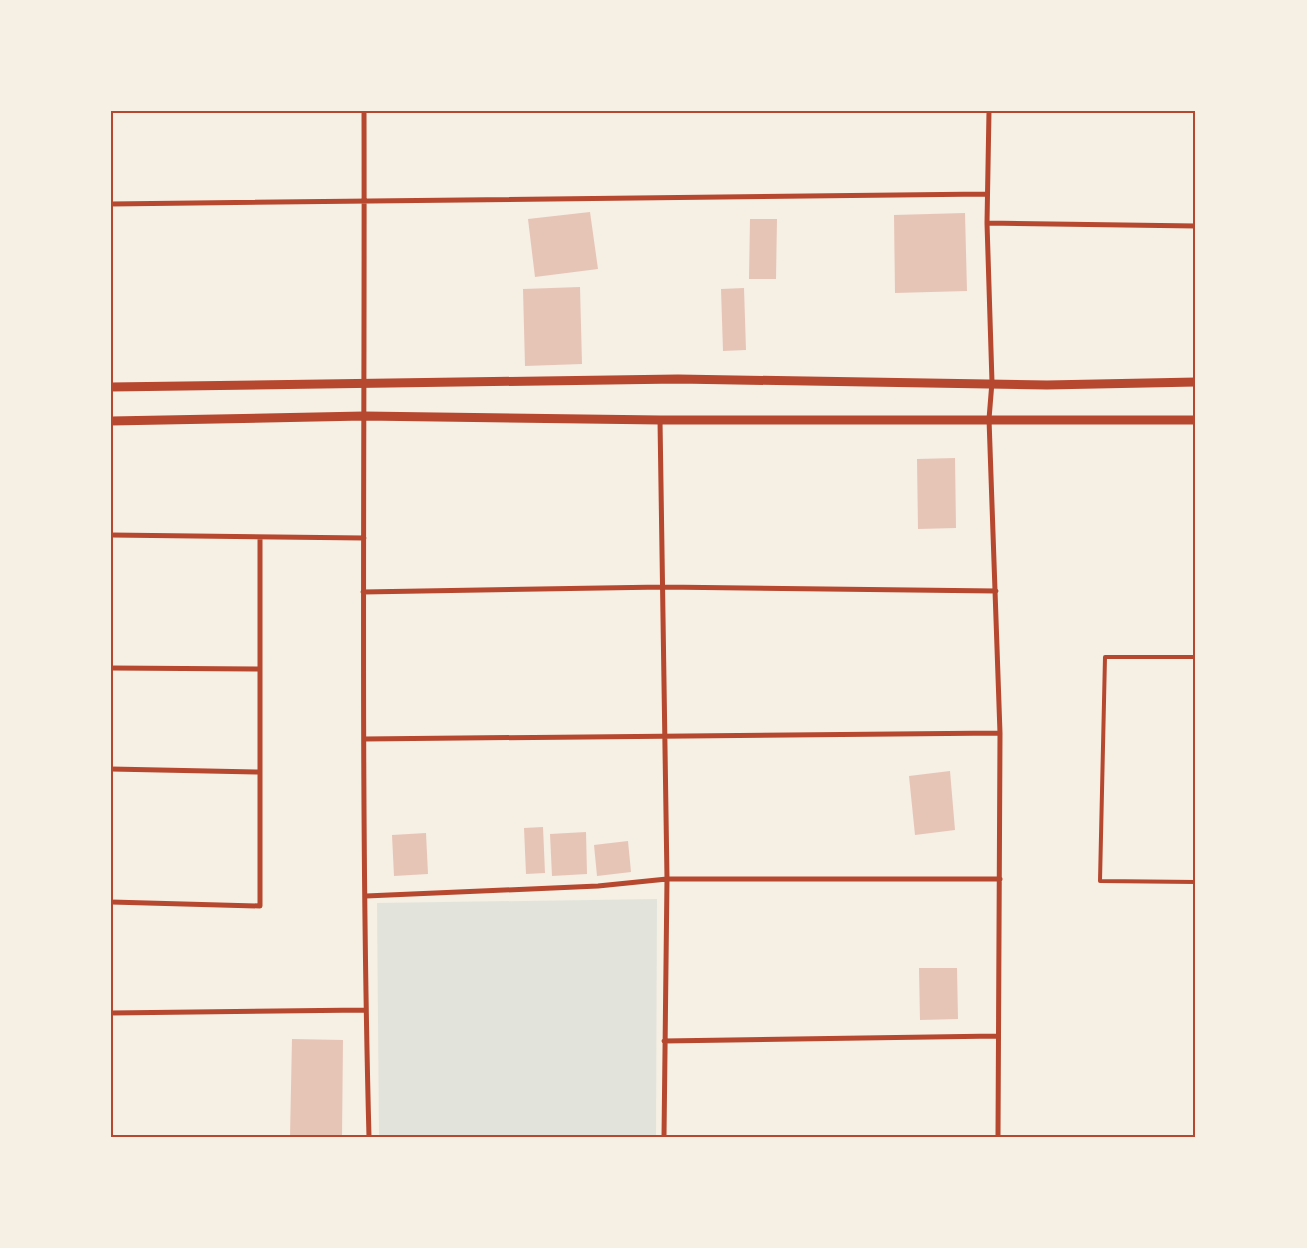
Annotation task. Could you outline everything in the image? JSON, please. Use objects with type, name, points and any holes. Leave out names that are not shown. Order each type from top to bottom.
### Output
[{"type":"street","points":[[364,111],[365,382],[363,592],[368,1137]]},
{"type":"street","points":[[989,111],[986,194],[992,382],[989,419],[1000,733],[998,1137]]},
{"type":"street","points":[[111,204],[365,203],[986,194]]},
{"type":"street","points":[[987,223],[1196,226]]},
{"type":"street","points":[[111,387],[365,382],[678,380],[992,382],[1047,385],[1196,382]]},
{"type":"street","points":[[111,421],[364,416],[660,420],[1196,420]]},
{"type":"street","points":[[660,420],[667,879],[664,1137]]},
{"type":"street","points":[[111,535],[364,538]]},
{"type":"street","points":[[111,902],[260,906],[260,537]]},
{"type":"street","points":[[363,592],[663,586],[996,591]]},
{"type":"street","points":[[111,668],[260,669]]},
{"type":"street","points":[[364,739],[1000,733]]},
{"type":"street","points":[[111,769],[260,772]]},
{"type":"street","points":[[366,896],[598,886],[667,879],[1000,879]]},
{"type":"street","points":[[111,1013],[366,1010]]},
{"type":"street","points":[[664,1041],[997,1036]]},
{"type":"lane","points":[[1196,657],[1105,657],[1100,881],[1196,882]]},
{"type":"shaded area","points":[[657,899],[656,1137],[379,1137],[377,903]]},
{"type":"building","points":[[590,212],[598,269],[535,277],[528,219]]},
{"type":"building","points":[[965,213],[967,291],[895,293],[894,215]]},
{"type":"building","points":[[750,219],[777,219],[776,279],[749,279]]},
{"type":"building","points":[[580,287],[582,364],[525,366],[523,289]]},
{"type":"building","points":[[744,288],[746,350],[723,351],[721,289]]},
{"type":"building","points":[[955,458],[956,528],[918,529],[917,459]]},
{"type":"building","points":[[950,771],[955,830],[915,835],[909,776]]},
{"type":"building","points":[[543,827],[545,873],[526,874],[524,828]]},
{"type":"building","points":[[586,832],[587,874],[552,876],[550,834]]},
{"type":"building","points":[[426,833],[428,874],[394,876],[392,835]]},
{"type":"building","points":[[628,841],[631,872],[597,876],[594,845]]},
{"type":"building","points":[[919,968],[957,968],[958,1019],[920,1020]]},
{"type":"building","points":[[292,1039],[343,1040],[342,1137],[290,1137]]}]
